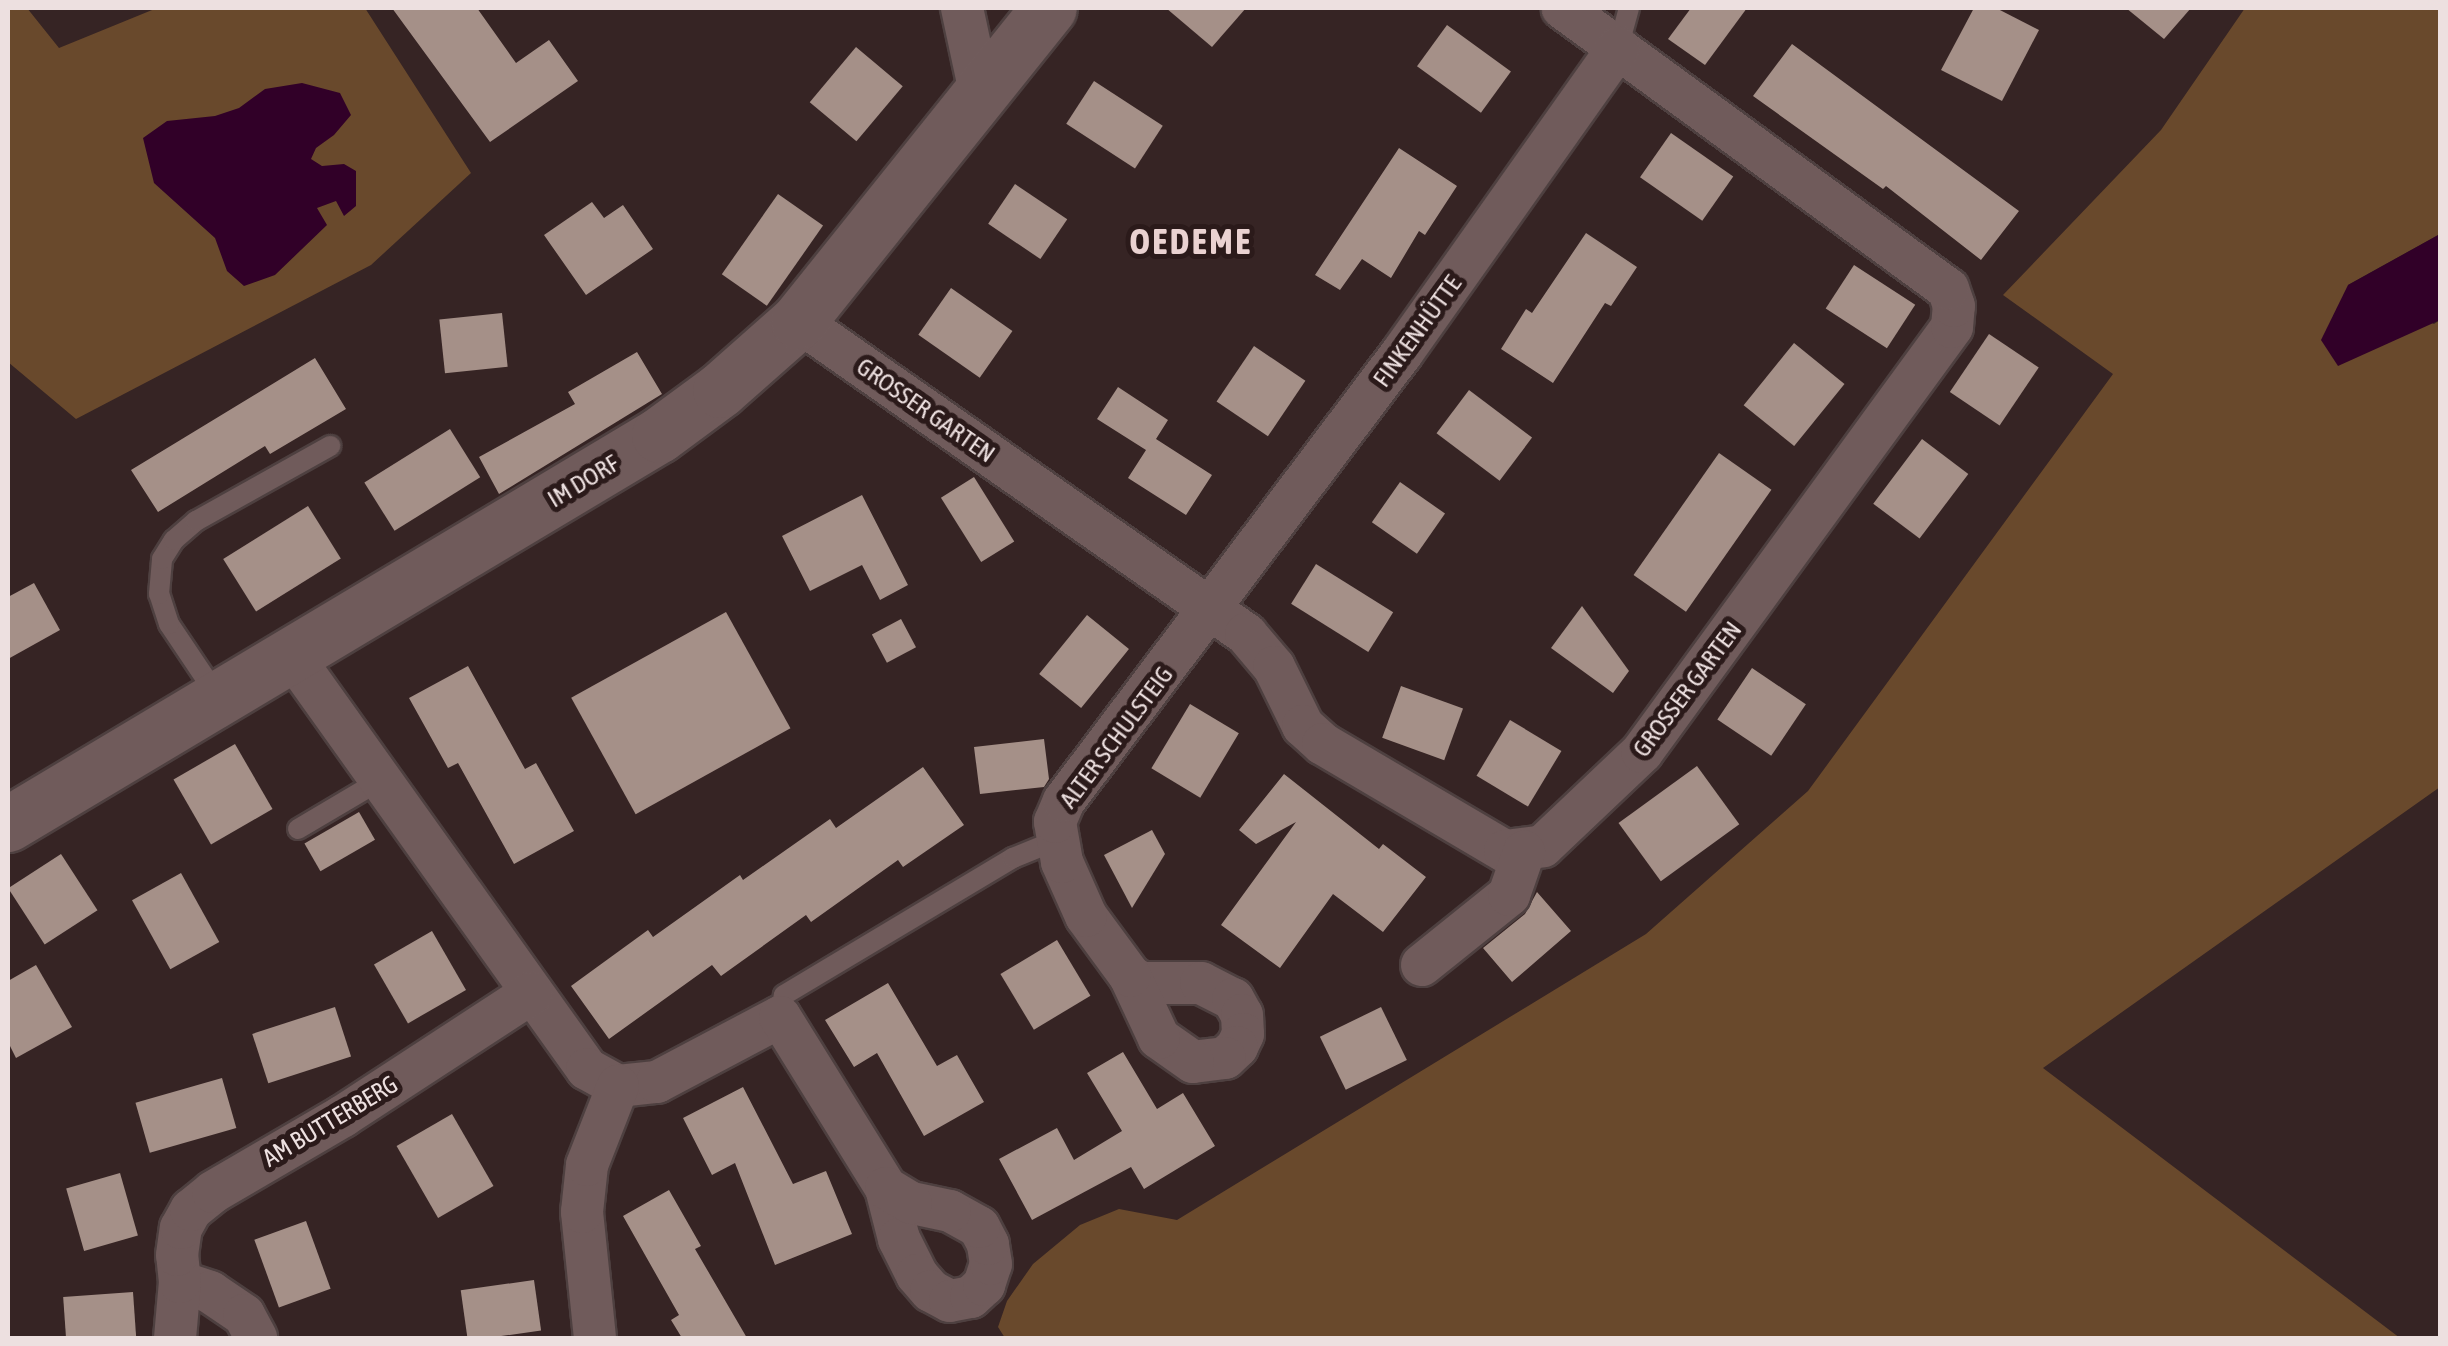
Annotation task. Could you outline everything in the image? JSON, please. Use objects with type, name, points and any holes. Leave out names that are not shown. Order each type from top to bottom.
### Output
[{"type":"street","points":[[962,8],[980,92]]},
{"type":"street","name":"IM DORF","points":[[8,824],[659,435],[720,390],[798,321],[1049,8]]},
{"type":"street","name":"GROSSER GARTEN","points":[[798,321],[1246,634],[1274,667],[1304,726],[1323,744],[1504,851],[1524,852],[1543,846],[1642,752],[1952,327],[1954,306],[1948,289],[1562,8]]},
{"type":"street","name":"FINKENHÜTTE","points":[[1211,609],[1402,353],[1618,48]]},
{"type":"street","name":"ALTER SCHULSTEIG","points":[[1130,976],[1086,916],[1057,840],[1055,822],[1064,801],[1211,609]]},
{"type":"street","points":[[293,657],[587,1068],[618,1086],[658,1082],[780,1018],[886,1188]]},
{"type":"street","points":[[1422,965],[1509,896],[1524,852]]},
{"type":"street","name":"AM BUTTERBERG","points":[[174,1338],[180,1282],[177,1254],[181,1228],[191,1210],[213,1192],[343,1116],[532,994]]},
{"type":"street","points":[[600,1335],[582,1212],[587,1165],[618,1086]]},
{"type":"street","points":[[180,1282],[210,1292],[244,1314],[256,1338]]},
{"type":"lane","points":[[1618,48],[1629,8]]},
{"type":"lane","points":[[220,700],[169,624],[158,594],[162,559],[174,540],[196,521],[330,446]]},
{"type":"lane","points":[[298,829],[381,780]]},
{"type":"lane","points":[[780,1018],[784,996],[1013,858],[1057,840]]},
{"type":"shaded area","points":[[8,8],[27,8],[59,48],[157,8],[365,8],[471,173],[371,265],[76,419],[8,362]]},
{"type":"shaded area","points":[[2245,8],[2440,8],[2440,234],[2348,285],[2434,324],[2440,320],[2440,787],[2043,1068],[2400,1338],[1005,1338],[998,1327],[1007,1301],[1033,1264],[1080,1225],[1119,1209],[1177,1220],[1646,934],[1808,791],[2113,374],[2003,295],[2161,130]]},
{"type":"shaded area","points":[[302,83],[340,93],[351,115],[316,148],[311,159],[322,166],[344,164],[356,171],[356,206],[344,216],[336,201],[317,208],[327,225],[275,275],[244,286],[227,271],[215,238],[154,183],[143,138],[167,121],[215,116],[239,108],[265,89]]},
{"type":"shaded area","points":[[2440,234],[2440,320],[2338,366],[2321,340],[2348,285]]},
{"type":"building","points":[[392,8],[477,8],[516,63],[549,40],[578,81],[490,142]]},
{"type":"building","points":[[1166,8],[1246,8],[1212,47]]},
{"type":"building","points":[[1691,8],[1747,8],[1705,65],[1668,39]]},
{"type":"building","points":[[1974,8],[1996,8],[2039,30],[2002,101],[1941,70]]},
{"type":"building","points":[[2126,8],[2191,8],[2164,39]]},
{"type":"building","points":[[1447,25],[1511,71],[1481,113],[1417,66]]},
{"type":"building","points":[[1792,44],[2019,211],[1981,260],[1886,186],[1883,189],[1753,96]]},
{"type":"building","points":[[856,47],[903,86],[856,141],[810,102]]},
{"type":"building","points":[[1094,81],[1163,126],[1135,168],[1066,124]]},
{"type":"building","points":[[1671,133],[1733,177],[1702,221],[1640,177]]},
{"type":"building","points":[[1399,148],[1457,186],[1425,235],[1419,231],[1391,278],[1362,259],[1340,290],[1315,275]]},
{"type":"building","points":[[1015,184],[1067,219],[1040,259],[988,224]]},
{"type":"building","points":[[778,194],[823,226],[767,306],[722,274]]},
{"type":"building","points":[[592,202],[604,218],[623,205],[653,249],[586,295],[544,235]]},
{"type":"building","points":[[1586,233],[1637,267],[1611,306],[1605,303],[1553,383],[1501,349],[1526,309],[1532,313]]},
{"type":"building","points":[[1854,265],[1915,305],[1887,348],[1826,309]]},
{"type":"building","points":[[951,288],[1012,331],[980,378],[918,335]]},
{"type":"building","points":[[502,313],[508,367],[445,373],[439,320]]},
{"type":"building","points":[[1989,334],[2039,368],[2000,426],[1950,392]]},
{"type":"building","points":[[1794,343],[1845,384],[1794,446],[1744,405]]},
{"type":"building","points":[[1254,346],[1305,381],[1268,436],[1217,402]]},
{"type":"building","points":[[637,352],[662,394],[499,494],[479,457],[575,404],[568,392]]},
{"type":"building","points":[[315,358],[346,409],[270,454],[265,446],[158,512],[131,470]]},
{"type":"building","points":[[1118,387],[1168,420],[1156,439],[1212,475],[1186,515],[1128,478],[1146,450],[1097,419]]},
{"type":"building","points":[[1469,390],[1532,438],[1500,481],[1437,433]]},
{"type":"building","points":[[450,429],[480,477],[395,531],[364,483]]},
{"type":"building","points":[[1922,439],[1968,474],[1920,539],[1873,504]]},
{"type":"building","points":[[1719,453],[1771,490],[1686,612],[1634,575]]},
{"type":"building","points":[[974,477],[1014,541],[981,562],[941,498]]},
{"type":"building","points":[[1400,482],[1445,514],[1417,554],[1372,522]]},
{"type":"building","points":[[862,495],[908,585],[880,600],[862,565],[810,591],[782,536]]},
{"type":"building","points":[[308,506],[341,559],[256,612],[223,559]]},
{"type":"building","points":[[1316,564],[1393,612],[1368,652],[1291,604]]},
{"type":"building","points":[[34,583],[60,630],[8,659],[8,597]]},
{"type":"building","points":[[1582,606],[1629,671],[1613,693],[1551,648]]},
{"type":"building","points":[[726,612],[790,728],[636,814],[571,698]]},
{"type":"building","points":[[1087,615],[1129,649],[1081,708],[1039,674]]},
{"type":"building","points":[[901,619],[916,647],[887,663],[872,634]]},
{"type":"building","points":[[468,666],[525,769],[536,763],[574,831],[514,864],[458,763],[448,768],[409,698]]},
{"type":"building","points":[[1752,668],[1806,704],[1771,756],[1717,719]]},
{"type":"building","points":[[1401,686],[1463,709],[1444,760],[1382,738]]},
{"type":"building","points":[[1190,704],[1239,733],[1200,798],[1151,768]]},
{"type":"building","points":[[1510,720],[1561,751],[1528,807],[1477,776]]},
{"type":"building","points":[[1044,739],[1049,779],[1044,787],[980,794],[974,747]]},
{"type":"building","points":[[235,744],[272,809],[211,844],[174,780]]},
{"type":"building","points":[[1697,766],[1739,824],[1661,881],[1619,823]]},
{"type":"building","points":[[923,767],[964,825],[903,867],[898,860],[811,922],[806,915],[721,976],[712,965],[609,1039],[571,986],[648,930],[653,937],[740,875],[743,880],[830,819],[836,828]]},
{"type":"building","points":[[1284,774],[1379,849],[1383,844],[1426,877],[1383,932],[1333,894],[1280,968],[1221,925],[1296,822],[1256,844],[1239,830]]},
{"type":"building","points":[[359,812],[375,840],[320,871],[304,844]]},
{"type":"building","points":[[1152,830],[1165,854],[1132,908],[1104,855]]},
{"type":"building","points":[[61,854],[97,910],[45,945],[8,888]]},
{"type":"building","points":[[181,873],[219,942],[170,969],[132,900]]},
{"type":"building","points":[[1537,892],[1571,931],[1512,982],[1483,948],[1525,914]]},
{"type":"building","points":[[432,931],[466,990],[408,1023],[374,964]]},
{"type":"building","points":[[1057,940],[1090,996],[1034,1030],[1000,974]]},
{"type":"building","points":[[36,965],[72,1027],[16,1058],[8,1042],[8,981]]},
{"type":"building","points":[[888,983],[937,1066],[957,1055],[984,1102],[924,1136],[877,1053],[854,1067],[825,1020]]},
{"type":"building","points":[[335,1007],[351,1056],[268,1083],[252,1034]]},
{"type":"building","points":[[1381,1007],[1407,1060],[1346,1090],[1320,1037]]},
{"type":"building","points":[[1123,1052],[1157,1109],[1183,1093],[1215,1146],[1144,1189],[1131,1167],[1032,1220],[999,1159],[1057,1128],[1074,1160],[1122,1131],[1087,1073]]},
{"type":"building","points":[[222,1078],[236,1128],[150,1153],[135,1103]]},
{"type":"building","points":[[743,1087],[793,1184],[826,1171],[852,1234],[775,1265],[735,1163],[712,1175],[683,1118]]},
{"type":"building","points":[[452,1114],[494,1186],[438,1218],[397,1146]]},
{"type":"building","points":[[120,1173],[138,1235],[84,1251],[66,1188]]},
{"type":"building","points":[[669,1190],[701,1246],[695,1249],[747,1338],[682,1338],[671,1320],[679,1315],[623,1216]]},
{"type":"building","points":[[306,1221],[331,1289],[279,1307],[254,1240]]},
{"type":"building","points":[[534,1280],[541,1331],[467,1338],[461,1290]]},
{"type":"building","points":[[133,1292],[136,1338],[66,1338],[63,1297]]},
{"type":"district","name":"OEDEME","points":[[1191,241]]}]
